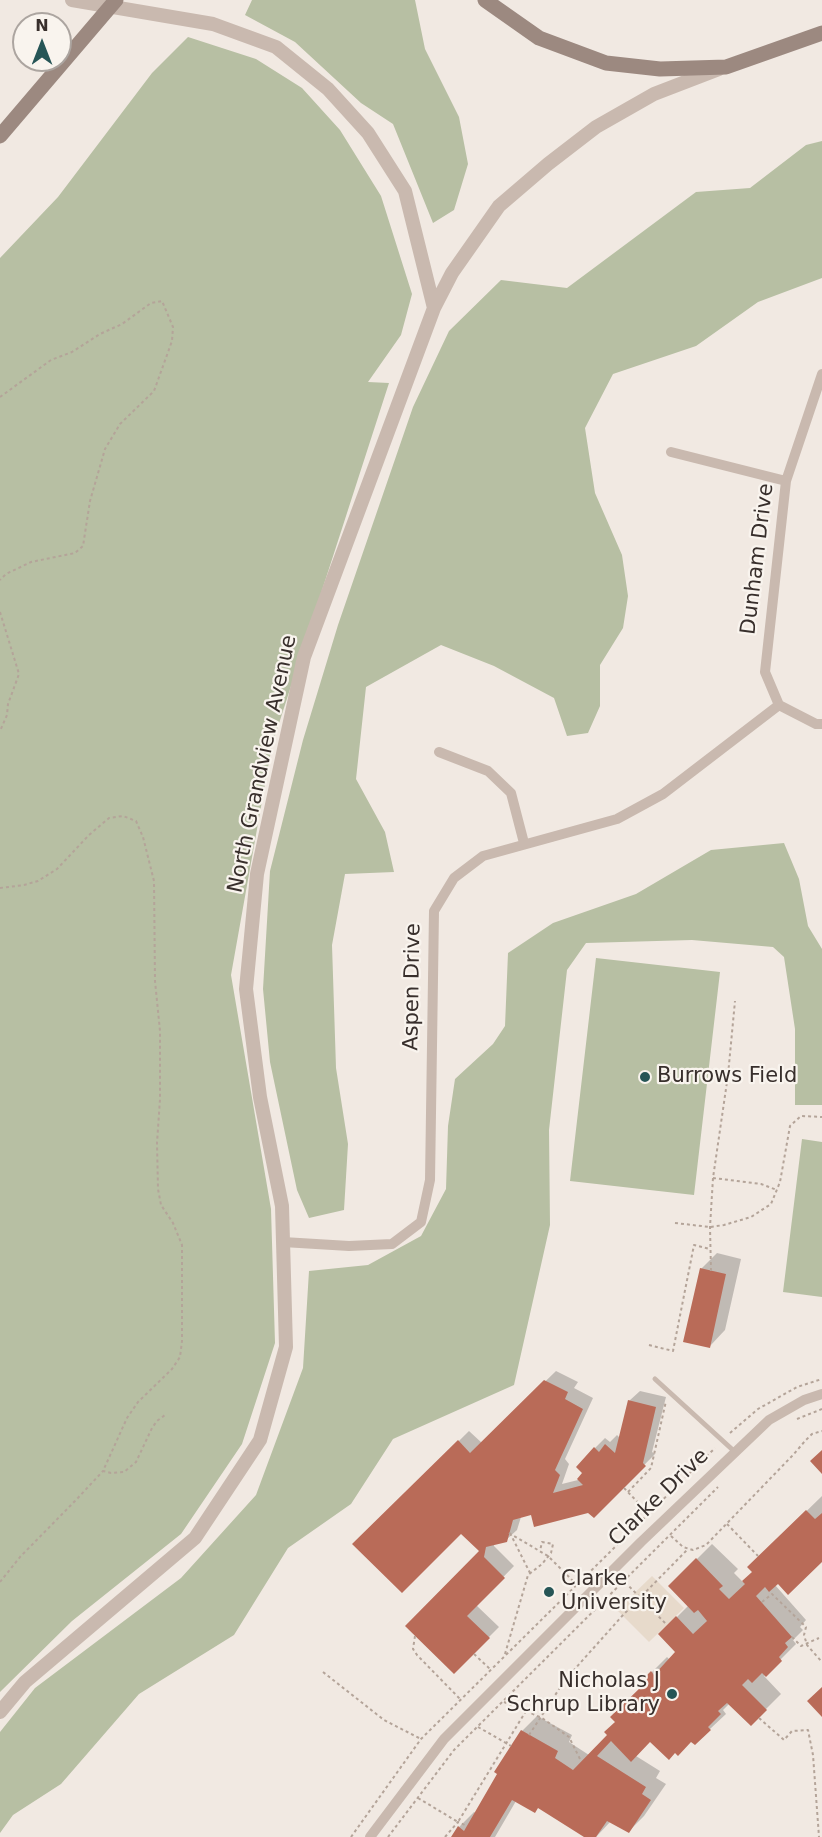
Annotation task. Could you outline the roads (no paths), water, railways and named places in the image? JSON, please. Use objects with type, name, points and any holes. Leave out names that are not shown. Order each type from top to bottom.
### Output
[{"type":"main road","points":[[485,0],[539,39],[606,63],[660,69],[726,67],[822,33]]},
{"type":"main road","points":[[0,136],[114,3]]},
{"type":"street","points":[[72,0],[114,3],[213,24],[276,47],[328,89],[368,133],[405,191],[434,308]]},
{"type":"street","name":"North Grandview Avenue","points":[[0,1712],[25,1682],[195,1538],[260,1440],[286,1347],[282,1206],[260,1097],[246,989],[257,874],[304,657],[434,308],[452,273],[499,206],[548,164],[597,127],[654,94],[726,67]]},
{"type":"street","name":"Dunham Drive","points":[[779,705],[765,672],[786,481],[822,374]]},
{"type":"street","points":[[671,452],[786,481]]},
{"type":"street","points":[[779,705],[816,724],[822,724]]},
{"type":"street","name":"Aspen Drive","points":[[283,1242],[349,1246],[392,1244],[421,1221],[430,1180],[434,911],[454,878],[483,856],[617,819],[663,794],[779,705]]},
{"type":"street","points":[[439,752],[488,771],[511,793],[524,843]]},
{"type":"street","name":"Clarke Drive","points":[[370,1837],[444,1739],[613,1570],[770,1420],[804,1400],[822,1394]]},
{"type":"lane","points":[[655,1379],[735,1452]]},
{"type":"place","name":"Burrows Field","points":[[645,1077]]},
{"type":"place","name":"Clarke University","points":[[549,1592]]},
{"type":"place","name":"Nicholas J Schrup Library","points":[[672,1694]]}]
